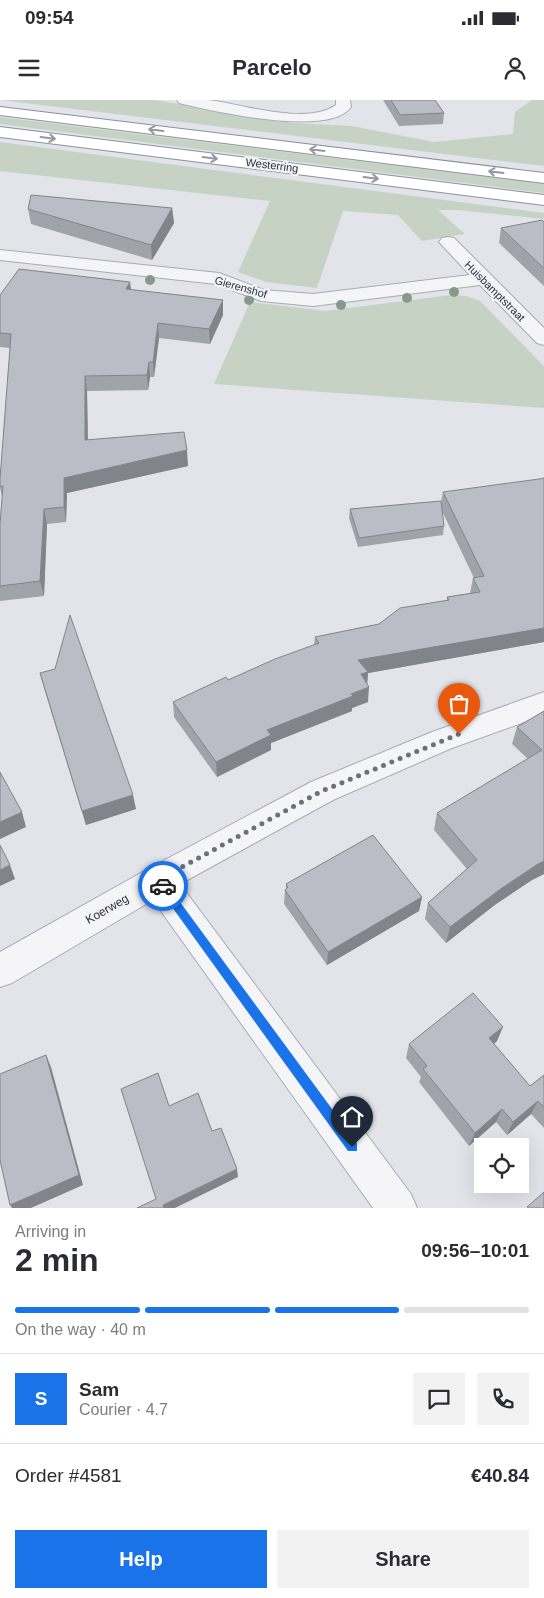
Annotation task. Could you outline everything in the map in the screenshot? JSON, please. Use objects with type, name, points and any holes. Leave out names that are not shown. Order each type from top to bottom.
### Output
[{"type":"highway","name":"Westerring","points":[[0,111],[544,178]]},
{"type":"highway","name":"Westerring","points":[[0,132],[544,200]]},
{"type":"street","points":[[184,100],[288,117],[310,118],[332,116],[340,112],[344,107],[343,100]]},
{"type":"street","name":"Huisbamptstraat","points":[[448,242],[544,339]]},
{"type":"street","name":"Gierenshof","points":[[0,255],[219,279],[261,295],[314,300],[482,278]]},
{"type":"street","name":"Koerweg","points":[[0,971],[158,880],[322,791],[442,740],[544,703]]},
{"type":"street","points":[[158,880],[397,1208]]},
{"type":"green space","points":[[0,100],[155,100],[293,123],[352,126],[434,142],[513,134],[515,112],[532,100],[544,100],[544,166]]},
{"type":"green space","points":[[0,117],[544,184],[544,193],[0,124]]},
{"type":"green space","points":[[0,142],[544,213],[544,219],[458,210],[438,210],[465,234],[422,241],[398,215],[343,211],[317,288],[266,282],[238,272],[270,201],[0,171]]},
{"type":"green space","points":[[451,295],[466,296],[480,301],[544,366],[544,408],[214,384],[250,302],[325,311]]},
{"type":"building","points":[[391,100],[435,100],[444,113],[400,115]]},
{"type":"building","points":[[31,195],[172,208],[151,245],[28,209]]},
{"type":"building","points":[[542,220],[544,222],[544,268],[501,228]]},
{"type":"building","points":[[19,269],[130,282],[126,289],[223,300],[209,329],[158,323],[153,362],[149,362],[147,375],[85,376],[85,440],[184,432],[187,450],[64,478],[64,507],[44,509],[40,581],[0,586],[0,524],[3,486],[0,486],[0,479],[11,334],[0,333],[0,295]]},
{"type":"building","points":[[544,478],[544,628],[358,660],[368,672],[361,674],[369,687],[351,694],[353,696],[267,730],[271,735],[216,762],[173,702],[226,677],[228,680],[275,659],[319,643],[315,637],[379,624],[400,608],[449,600],[447,597],[480,592],[473,578],[484,576],[443,492]]},
{"type":"building","points":[[441,501],[444,526],[359,538],[350,509]]},
{"type":"building","points":[[70,615],[133,795],[82,811],[40,673],[55,669]]},
{"type":"building","points":[[544,711],[544,861],[502,888],[450,927],[428,903],[477,860],[437,813],[542,750],[517,727]]},
{"type":"building","points":[[0,772],[22,812],[0,822]]},
{"type":"building","points":[[373,835],[422,897],[328,952],[285,890],[288,887],[286,884]]},
{"type":"building","points":[[0,845],[10,865],[0,870]]},
{"type":"building","points":[[473,993],[503,1027],[489,1038],[530,1086],[544,1075],[544,1107],[538,1101],[513,1122],[502,1109],[475,1133],[423,1069],[427,1066],[409,1044]]},
{"type":"building","points":[[46,1055],[79,1175],[10,1205],[0,1160],[0,1074]]},
{"type":"building","points":[[158,1073],[169,1106],[198,1093],[212,1131],[221,1128],[237,1169],[163,1205],[164,1208],[137,1208],[156,1199],[121,1089]]},
{"type":"building","points":[[544,1192],[544,1208],[527,1207]]},
{"type":"way so far","points":[[163,886],[158,880],[322,791],[459,734]]},
{"type":"route","points":[[163,886],[352,1147]]}]
